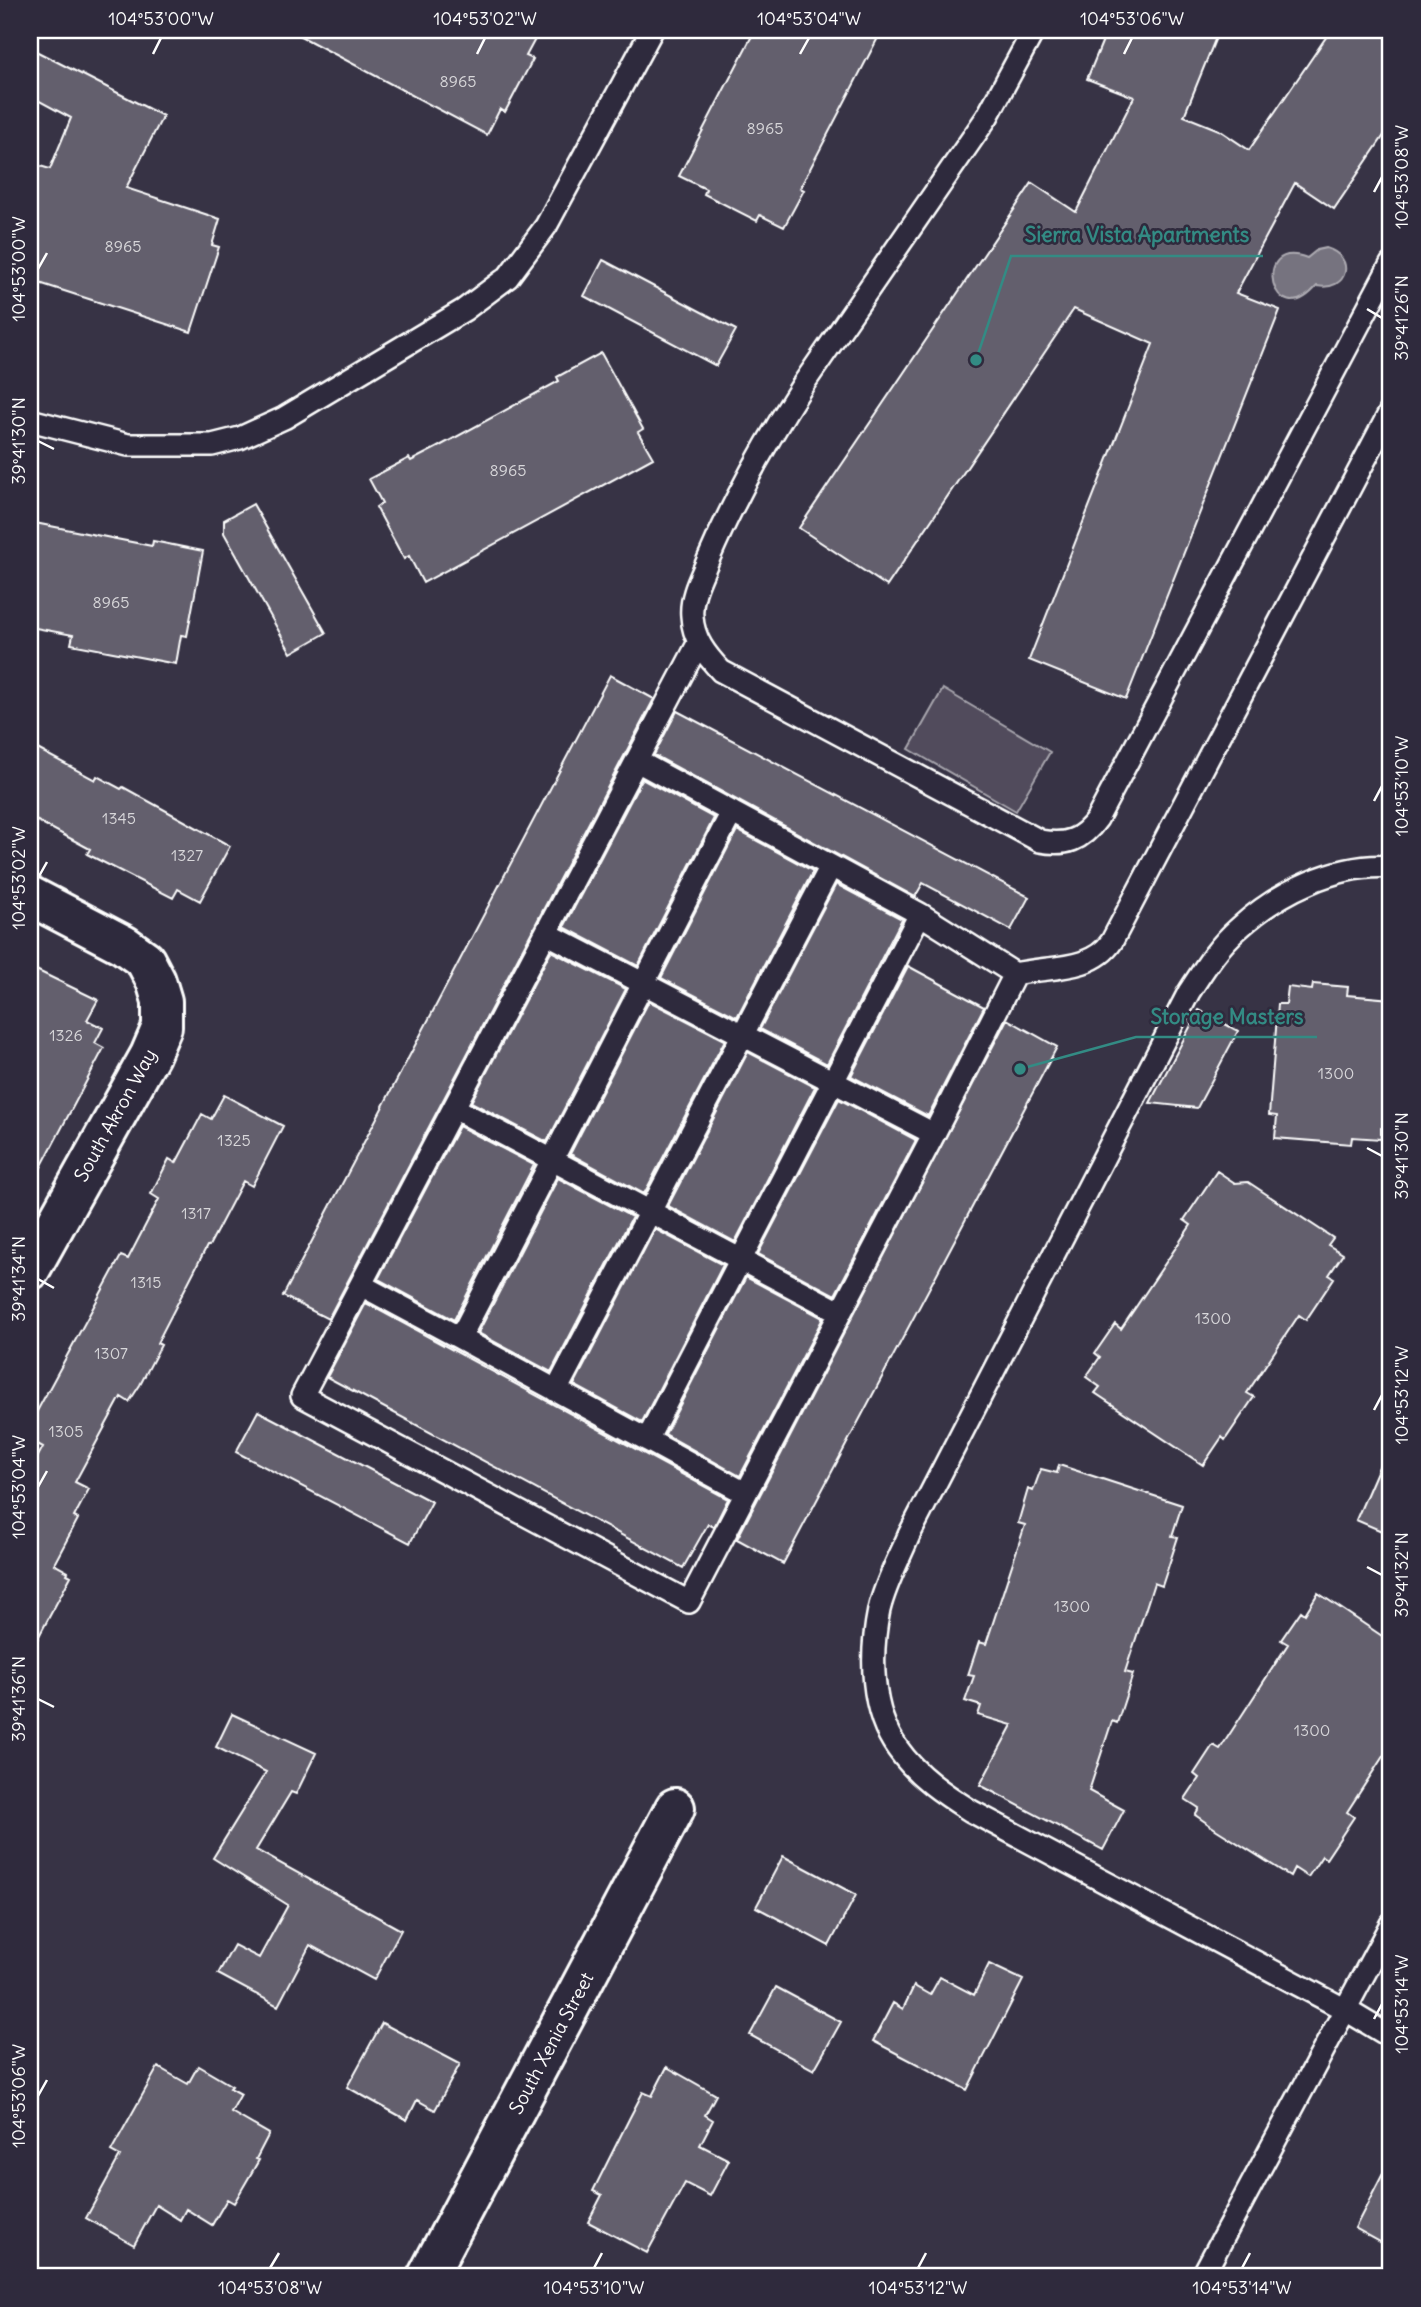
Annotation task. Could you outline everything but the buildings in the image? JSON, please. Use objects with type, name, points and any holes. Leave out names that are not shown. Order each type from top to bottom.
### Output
[{"type":"street","name":"South Akron Way","points":[[30,896],[124,945],[145,960],[156,981],[162,1001],[162,1027],[150,1055],[31,1266]]},
{"type":"street","name":"South Xenia Street","points":[[427,2277],[675,1808]]},
{"type":"lane","points":[[30,420],[128,445],[212,445],[240,438],[284,418],[464,310],[508,278],[546,226],[652,30]]},
{"type":"lane","points":[[1034,30],[987,117],[802,386],[732,507],[693,602],[693,623],[699,642],[721,671],[1040,841],[1073,841],[1090,829],[1097,819],[1391,264]]},
{"type":"lane","points":[[637,761],[920,914],[1015,974],[1090,960],[1107,949],[1391,410]]},
{"type":"lane","points":[[699,642],[302,1396],[689,1602],[1015,974]]},
{"type":"lane","points":[[460,1338],[732,812]]},
{"type":"lane","points":[[556,1391],[831,866]]},
{"type":"lane","points":[[1391,867],[1377,866],[1333,875],[1295,889],[1267,905],[1237,929],[1212,957],[1189,992],[909,1535],[880,1608],[874,1651],[875,1688],[885,1724],[897,1748],[923,1777],[939,1790],[971,1811],[1346,2010],[1391,2037]]},
{"type":"lane","points":[[647,1440],[920,914]]},
{"type":"lane","points":[[546,933],[934,1134]]},
{"type":"lane","points":[[454,1108],[840,1312]]},
{"type":"lane","points":[[361,1285],[745,1493]]},
{"type":"lane","points":[[1202,2277],[1391,1924]]},
{"type":"shaded area","points":[[1326,248],[1336,252],[1342,259],[1345,273],[1342,279],[1336,284],[1317,286],[1301,299],[1288,300],[1279,294],[1273,283],[1273,271],[1278,260],[1289,255],[1307,258],[1317,250]]},
{"type":"shaded area","points":[[943,689],[1050,752],[1016,811],[909,749]]},
{"type":"place","name":"Sierra Vista Apartments","points":[[976,360]]},
{"type":"place","name":"Storage Masters","points":[[1020,1069]]}]
